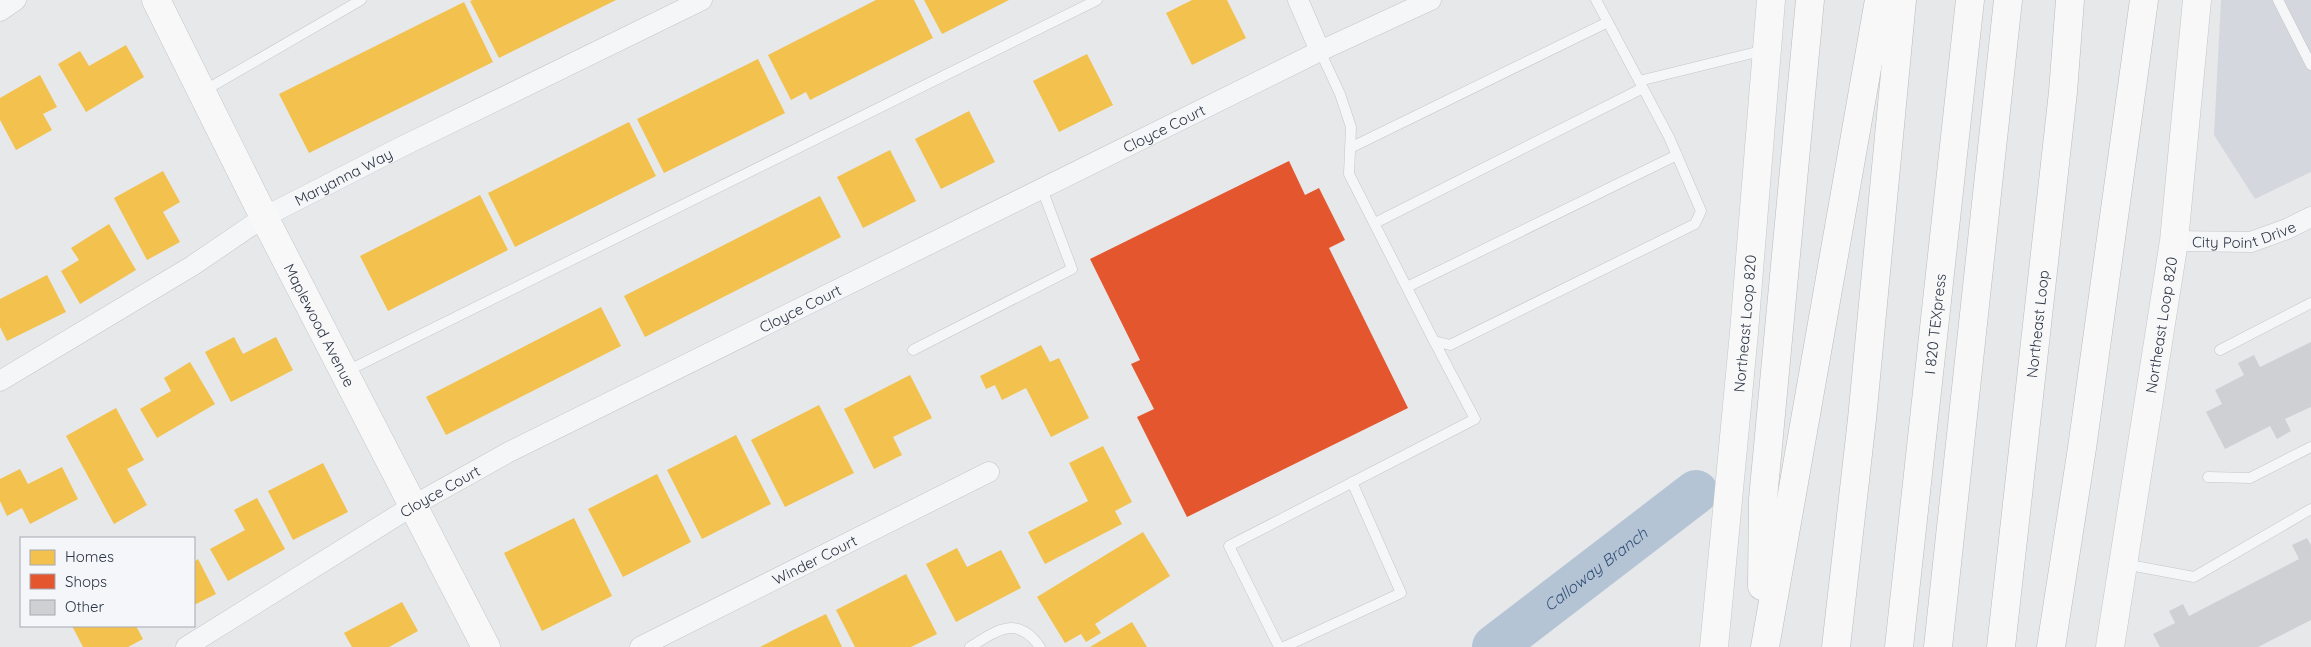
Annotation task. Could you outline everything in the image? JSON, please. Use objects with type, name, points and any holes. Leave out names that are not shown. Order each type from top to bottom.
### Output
[{"type":"main road","name":"Maplewood Avenue","points":[[156,0],[264,217],[486,647]]},
{"type":"main road","name":"Northeast Loop 820","points":[[1714,647],[1744,332],[1771,0]]},
{"type":"main road","points":[[1760,647],[1763,499],[1810,0]]},
{"type":"main road","points":[[1765,647],[1880,0]]},
{"type":"main road","points":[[1836,647],[1862,419],[1902,0]]},
{"type":"main road","name":"I 820 TEXpress","points":[[1899,647],[1970,0]]},
{"type":"main road","points":[[1938,647],[2008,0]]},
{"type":"main road","name":"Northeast Loop","points":[[2001,647],[2063,92],[2070,0]]},
{"type":"main road","points":[[2051,647],[2082,448],[2144,0]]},
{"type":"main road","name":"Northeast Loop 820","points":[[2110,647],[2174,241],[2197,0]]},
{"type":"street","points":[[0,11],[16,0]]},
{"type":"street","name":"Maryanna Way","points":[[0,382],[192,266],[264,217],[399,148],[702,0]]},
{"type":"street","points":[[1298,0],[1320,51]]},
{"type":"street","name":"Cloyce Court","points":[[186,647],[414,505],[509,452],[1320,51],[1431,0]]},
{"type":"street","name":"City Point Drive","points":[[2174,241],[2251,242],[2288,229],[2311,217]]},
{"type":"street","name":"Winder Court","points":[[640,647],[989,472]]},
{"type":"lane","points":[[202,92],[361,0]]},
{"type":"lane","points":[[344,372],[1098,0]]},
{"type":"lane","points":[[1434,341],[1450,345],[1695,224],[1701,211],[1677,155],[1596,0]]},
{"type":"lane","points":[[2278,0],[2311,65]]},
{"type":"lane","points":[[1350,148],[1608,22]]},
{"type":"lane","points":[[1375,223],[1641,84],[1767,49]]},
{"type":"lane","points":[[1279,647],[1229,546],[1475,419],[1350,174],[1351,127],[1340,94],[1320,51]]},
{"type":"lane","points":[[1407,287],[1677,155]]},
{"type":"lane","points":[[913,350],[1072,270],[1042,189]]},
{"type":"lane","points":[[2220,350],[2311,303]]},
{"type":"lane","points":[[2208,477],[2250,478],[2311,447]]},
{"type":"lane","points":[[1284,647],[1401,593],[1352,482]]},
{"type":"lane","points":[[2123,564],[2194,577],[2311,509]]},
{"type":"lane","points":[[970,647],[1002,628],[1020,630],[1032,635],[1040,647]]},
{"type":"shaded area","points":[[2221,0],[2311,0],[2311,172],[2255,199],[2214,135]]},
{"type":"building: Homes","points":[[616,0],[499,58],[470,1]]},
{"type":"building: Homes","points":[[876,0],[914,0],[933,38],[810,100],[806,92],[791,100],[768,55]]},
{"type":"building: Homes","points":[[924,0],[1009,0],[942,34]]},
{"type":"building: Homes","points":[[1192,0],[1227,0],[1246,38],[1192,65],[1166,13]]},
{"type":"building: Homes","points":[[464,2],[493,62],[309,153],[279,94]]},
{"type":"building: Homes","points":[[126,45],[144,77],[86,112],[58,64],[80,51],[89,66]]},
{"type":"building: Homes","points":[[1087,54],[1113,105],[1059,132],[1033,81]]},
{"type":"building: Homes","points":[[758,59],[785,113],[664,173],[637,119]]},
{"type":"building: Homes","points":[[40,75],[57,107],[43,114],[52,130],[16,150],[0,120],[0,98]]},
{"type":"building: Homes","points":[[969,111],[995,162],[941,189],[915,139]]},
{"type":"building: Homes","points":[[629,122],[656,176],[515,247],[488,193]]},
{"type":"building: Homes","points":[[890,150],[916,201],[863,228],[837,177]]},
{"type":"building: Homes","points":[[163,171],[180,202],[163,212],[180,242],[147,260],[114,198]]},
{"type":"building: Homes","points":[[480,195],[508,250],[388,311],[360,256]]},
{"type":"building: Homes","points":[[820,196],[841,237],[645,337],[624,296]]},
{"type":"building: Homes","points":[[109,224],[136,270],[80,304],[61,271],[79,260],[71,248]]},
{"type":"building: Homes","points":[[47,275],[66,312],[7,341],[0,327],[0,299]]},
{"type":"building: Homes","points":[[601,307],[621,346],[446,435],[426,397]]},
{"type":"building: Homes","points":[[234,337],[243,354],[276,337],[293,370],[231,402],[205,352]]},
{"type":"building: Homes","points":[[1041,345],[1050,362],[1059,358],[1089,418],[1051,437],[1026,388],[1002,400],[995,385],[986,389],[980,376]]},
{"type":"building: Homes","points":[[190,362],[215,404],[157,438],[140,409],[171,391],[164,378]]},
{"type":"building: Homes","points":[[910,375],[932,418],[893,437],[902,455],[874,469],[844,409]]},
{"type":"building: Homes","points":[[819,405],[854,473],[785,507],[751,440]]},
{"type":"building: Homes","points":[[116,408],[144,460],[127,469],[147,505],[114,524],[66,436]]},
{"type":"building: Homes","points":[[736,435],[771,504],[702,539],[667,470]]},
{"type":"building: Homes","points":[[1103,446],[1132,502],[1115,511],[1122,524],[1045,564],[1028,532],[1088,501],[1069,463]]},
{"type":"building: Homes","points":[[323,463],[348,512],[293,540],[268,491]]},
{"type":"building: Homes","points":[[62,467],[78,499],[30,524],[22,508],[7,516],[0,501],[0,479],[20,469],[28,484]]},
{"type":"building: Homes","points":[[657,474],[691,542],[623,577],[588,509]]},
{"type":"building: Homes","points":[[257,498],[285,549],[228,581],[210,549],[245,530],[234,510]]},
{"type":"building: Homes","points":[[574,518],[612,596],[542,631],[504,553]]},
{"type":"building: Homes","points":[[1143,532],[1170,576],[1095,624],[1101,633],[1086,642],[1081,634],[1065,643],[1037,597]]},
{"type":"building: Homes","points":[[957,548],[967,567],[1001,550],[1021,588],[956,622],[926,564]]},
{"type":"building: Homes","points":[[198,559],[216,594],[195,604],[195,561]]},
{"type":"building: Homes","points":[[906,574],[937,634],[911,647],[855,647],[836,610]]},
{"type":"building: Homes","points":[[402,602],[418,631],[389,647],[352,647],[344,633]]},
{"type":"building: Homes","points":[[826,614],[842,647],[760,647],[791,631]]},
{"type":"building: Homes","points":[[1132,622],[1147,647],[1090,647]]},
{"type":"building: Homes","points":[[73,627],[137,627],[143,639],[128,647],[83,647]]},
{"type":"building: Shops","points":[[1289,161],[1305,195],[1319,188],[1345,240],[1329,248],[1408,408],[1187,517],[1137,417],[1154,409],[1131,364],[1140,360],[1090,259]]},
{"type":"building: Other","points":[[2311,342],[2311,407],[2285,419],[2291,431],[2277,439],[2270,426],[2225,449],[2206,412],[2222,404],[2215,390],[2244,375],[2238,363],[2254,355],[2260,367]]},
{"type":"building: Other","points":[[2307,538],[2311,545],[2311,620],[2258,647],[2160,647],[2153,634],[2175,623],[2169,611],[2183,604],[2189,616],[2299,559],[2292,545]]},
{"type":"waterway","name":"Calloway Branch","points":[[1494,647],[1696,492]]}]
